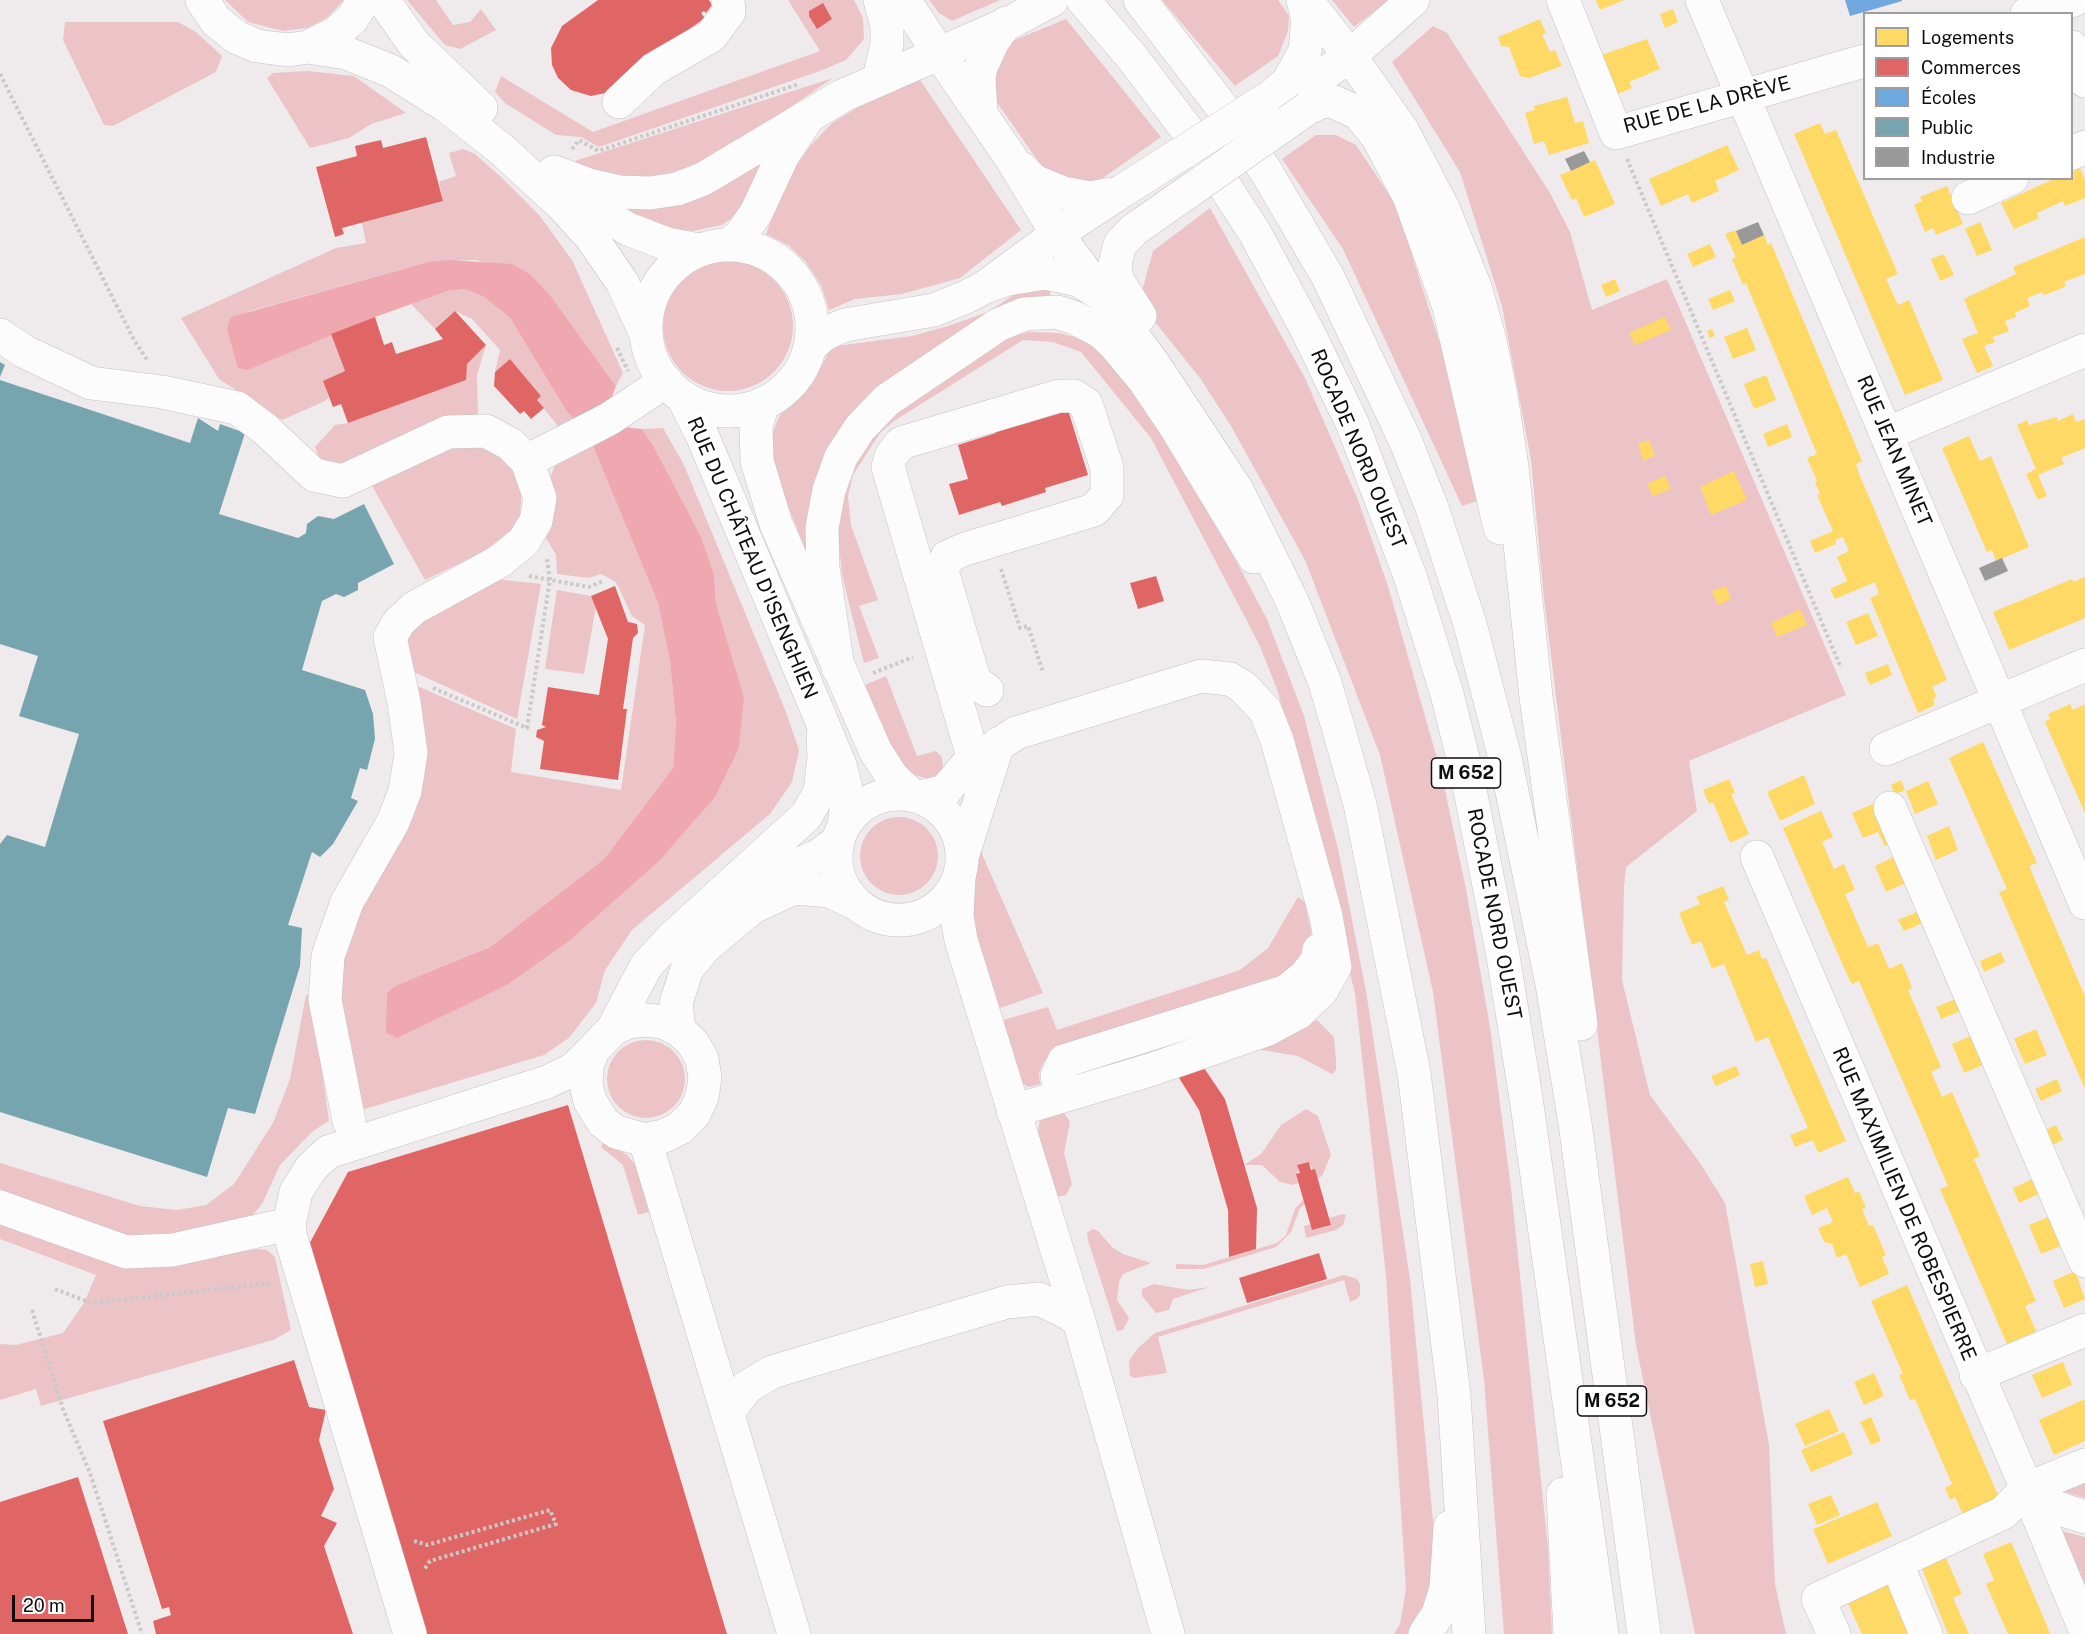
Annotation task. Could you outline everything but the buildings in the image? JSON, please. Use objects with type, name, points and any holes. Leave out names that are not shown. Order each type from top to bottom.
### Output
[{"type":"main road","points":[[202,0],[225,30],[247,43],[277,50],[308,46],[336,33],[352,19],[364,0]]},
{"type":"main road","name":"RUE DU CHÂTEAU D'ISENGHIEN","points":[[383,0],[402,31],[437,69],[602,213],[628,229],[667,244],[748,247],[767,254],[783,265],[797,280],[806,297],[811,317],[810,347],[793,381],[779,394],[746,409],[727,411],[700,405],[674,389]]},
{"type":"main road","points":[[619,102],[654,69],[711,36],[729,12],[728,0]]},
{"type":"main road","points":[[879,79],[887,44],[887,26],[880,0]]},
{"type":"main road","points":[[904,0],[981,112],[1057,234],[1102,297],[1154,363],[1238,490],[1292,601],[1324,680]]},
{"type":"main road","points":[[554,172],[612,190],[663,193],[703,179],[842,96],[1052,0]]},
{"type":"main road","name":"ROCADE NORD OUEST","points":[[1083,0],[1131,56],[1194,139],[1249,224],[1329,372],[1367,460],[1413,585],[1447,694],[1466,770],[1503,956],[1526,1098],[1602,1634]]},
{"type":"main road","name":"M 652","points":[[1140,0],[1228,115],[1306,238],[1371,363],[1432,508],[1493,708],[1534,886],[1575,1123],[1644,1634]]},
{"type":"main road","points":[[1305,0],[1350,56],[1402,130],[1433,187],[1466,262],[1482,312],[1502,395],[1512,467],[1536,697],[1586,1062],[1592,1247]]},
{"type":"main road","points":[[985,287],[1057,234],[1264,101],[1288,82],[1305,51],[1308,19],[1305,0]]},
{"type":"main road","points":[[1264,101],[1318,78],[1350,56],[1413,0]]},
{"type":"main road","name":"RUE DE LA DRÈVE","points":[[1563,0],[1616,133],[1863,61]]},
{"type":"main road","name":"RUE JEAN MINET","points":[[1702,0],[2085,903]]},
{"type":"main road","points":[[981,112],[979,78],[981,67],[993,41],[1008,22]]},
{"type":"main road","name":"RUE DU CHÂTEAU D'ISENGHIEN","points":[[308,46],[346,53],[391,71],[445,105],[501,149],[569,212],[591,237],[622,282],[646,334],[653,359],[702,435],[846,782],[848,797],[840,834]]},
{"type":"main road","points":[[2073,49],[2085,81]]},
{"type":"main road","points":[[1469,1634],[1454,1395],[1414,1073],[1360,804],[1296,576],[1274,524],[1211,415],[1131,303],[1117,280],[1115,264],[1120,244],[1135,229],[1308,108],[1321,102],[1332,101],[1358,113],[1377,136],[1393,162],[1418,214],[1449,307],[1468,381],[1536,697]]},
{"type":"main road","points":[[713,247],[740,236],[756,213],[783,154],[813,114]]},
{"type":"main road","points":[[1011,158],[1034,181],[1063,193],[1090,198],[1119,193]]},
{"type":"main road","points":[[1968,198],[2008,180]]},
{"type":"main road","name":"RUE DU CHÂTEAU D'ISENGHIEN","points":[[646,334],[649,306],[661,279],[675,265],[713,247]]},
{"type":"main road","points":[[810,347],[824,334],[845,324],[934,310],[1008,279],[1045,273],[1079,280],[1102,297]]},
{"type":"main road","points":[[838,668],[823,568],[822,528],[834,474],[850,441],[886,400],[998,325],[1024,314],[1057,312],[1087,322],[1114,344],[1144,380],[1203,469],[1242,534],[1273,595],[1360,804]]},
{"type":"main road","points":[[0,335],[25,352],[91,383],[155,391],[237,408],[265,429],[314,475],[343,481],[448,432],[486,431],[510,444],[527,460],[540,498],[536,521],[524,540],[500,561],[414,608],[399,622],[390,637],[404,702],[411,753],[405,791],[393,822],[347,902],[328,956],[325,1000],[349,1121]]},
{"type":"main road","points":[[1886,434],[2085,350]]},
{"type":"main road","points":[[527,460],[674,389]]},
{"type":"main road","points":[[679,1030],[675,1003],[687,969],[705,947],[753,907],[781,892],[803,886],[830,891],[882,918],[914,919],[942,904],[961,867],[986,752],[890,479],[888,467],[891,456],[901,443],[1059,396],[1074,396],[1086,404],[1107,468],[1107,495],[1094,510],[997,539],[947,557],[942,571],[975,682],[987,690]]},
{"type":"main road","name":"RUE DU CHÂTEAU D'ISENGHIEN","points":[[763,403],[758,416],[756,440],[762,485],[776,524],[876,752],[893,777],[916,796]]},
{"type":"main road","points":[[1886,749],[2085,664]]},
{"type":"main road","points":[[706,910],[771,876],[818,856],[840,834],[853,812],[866,802],[896,794],[916,796],[945,791],[986,752],[1031,727],[1184,679],[1208,676],[1230,679],[1254,696],[1270,721],[1326,916],[1335,967],[1311,1003],[1285,1021],[1150,1070],[1013,1111]]},
{"type":"main road","name":"RUE DU CHÂTEAU D'ISENGHIEN","points":[[603,1039],[646,966],[673,937],[796,828],[814,804],[820,792],[824,756],[819,720]]},
{"type":"main road","points":[[916,796],[934,804],[955,827],[960,842],[959,929],[1079,1321],[1168,1634]]},
{"type":"main road","points":[[1890,807],[2085,1261]]},
{"type":"main road","points":[[840,834],[838,875],[844,890],[855,903]]},
{"type":"main road","name":"RUE MAXIMILIEN DE ROBESPIERRE","points":[[1757,857],[2085,1629]]},
{"type":"main road","points":[[1062,1096],[1057,1076],[1064,1061],[1274,997],[1299,984],[1317,961],[1326,916]]},
{"type":"main road","points":[[413,1619],[389,1561],[303,1280],[289,1224],[296,1192],[302,1180],[328,1152],[512,1095],[565,1075],[582,1062],[603,1039],[628,1022],[646,1020],[663,1022],[679,1030],[693,1043],[702,1059],[705,1078],[702,1097],[694,1114],[680,1128],[664,1136],[645,1140],[616,1132],[603,1122],[590,1101],[586,1084],[587,1066],[603,1039]]},
{"type":"main road","points":[[512,1095],[550,1092],[590,1101]]},
{"type":"main road","points":[[1526,1098],[1562,1480],[1570,1634]]},
{"type":"main road","points":[[645,1140],[794,1634]]},
{"type":"main road","points":[[0,1207],[126,1252],[172,1250],[289,1224]]},
{"type":"main road","points":[[728,1412],[747,1387],[772,1372],[1007,1302],[1039,1299],[1079,1321]]},
{"type":"main road","points":[[1976,1376],[2085,1330]]},
{"type":"main road","points":[[1425,1634],[1442,1601],[1449,1569],[1454,1395]]},
{"type":"main road","points":[[1834,1634],[1818,1599],[2003,1513],[2027,1489],[2085,1465]]},
{"type":"main road","points":[[2027,1489],[2043,1503],[2085,1517]]},
{"type":"main road","points":[[389,1512],[413,1619]]},
{"type":"main road","points":[[1633,1554],[1660,1634]]},
{"type":"main road","points":[[1897,1564],[1926,1634]]},
{"type":"path","points":[[0,74],[134,340],[150,364],[155,391]]},
{"type":"path","points":[[554,172],[579,140],[598,151],[807,82]]},
{"type":"path","points":[[1616,133],[1840,668]]},
{"type":"path","points":[[997,539],[1020,628],[1028,626],[1043,672]]},
{"type":"path","points":[[429,686],[527,728],[550,579],[547,557]]},
{"type":"path","points":[[521,575],[589,587],[603,581]]},
{"type":"path","points":[[55,1289],[91,1303],[303,1280]]},
{"type":"path","points":[[32,1310],[63,1409],[90,1473],[141,1634]]},
{"type":"path","points":[[414,1541],[427,1545],[550,1510],[556,1524],[430,1561],[424,1570]]},
{"type":"shaded area","points":[[225,0],[344,0],[328,17],[317,23],[307,28],[283,31],[248,22]]},
{"type":"shaded area","points":[[407,0],[436,0],[453,25],[470,22],[481,9],[496,30],[460,49],[445,45]]},
{"type":"shaded area","points":[[788,0],[854,0],[863,18],[864,39],[846,60],[820,71],[599,147],[581,137],[556,135],[505,103],[495,92],[501,76],[593,132],[820,51]]},
{"type":"shaded area","points":[[929,0],[1000,0],[952,21],[939,13]]},
{"type":"shaded area","points":[[1162,0],[1278,0],[1289,16],[1288,31],[1278,56],[1235,86]]},
{"type":"shaded area","points":[[1332,0],[1389,0],[1354,27]]},
{"type":"shaded area","points":[[1066,19],[1161,137],[1100,180],[1078,183],[1045,171],[998,104],[990,87],[995,63],[1012,41]]},
{"type":"shaded area","points":[[65,22],[178,22],[196,32],[222,56],[216,72],[113,126],[104,125],[63,40]]},
{"type":"shaded area","points":[[1433,26],[1447,33],[1550,193],[1570,232],[1592,310],[1667,279],[1846,695],[1689,761],[1697,811],[1626,867],[1624,887],[1622,980],[1650,1095],[1700,1163],[1725,1203],[1769,1445],[1775,1584],[1786,1634],[1695,1634],[1636,1345],[1544,599],[1531,460],[1502,306],[1460,172],[1392,62]]},
{"type":"shaded area","points":[[307,71],[354,76],[406,113],[371,124],[349,138],[310,148],[267,78],[273,73]]},
{"type":"shaded area","points":[[833,78],[745,138],[687,170],[657,180],[597,174],[575,161]]},
{"type":"shaded area","points":[[920,80],[1021,230],[960,278],[902,294],[855,299],[829,310],[821,285],[806,262],[788,245],[766,234],[779,199],[789,176],[810,146],[832,123],[873,98]]},
{"type":"shaded area","points":[[1316,135],[1336,135],[1356,145],[1396,205],[1443,353],[1480,500],[1462,506],[1343,249],[1282,159]]},
{"type":"shaded area","points":[[771,146],[739,213],[722,225],[693,231],[657,229],[613,204]]},
{"type":"shaded area","points":[[463,149],[475,154],[540,216],[572,260],[623,373],[616,386],[550,295],[531,275],[476,260],[428,262],[247,312],[248,370],[331,334],[345,371],[324,381],[329,398],[323,402],[282,420],[219,379],[181,318],[336,248],[366,243],[362,223],[443,201],[439,182],[456,176],[449,153]]},
{"type":"shaded area","points":[[1210,208],[1305,378],[1358,500],[1388,586],[1442,776],[1466,889],[1490,1027],[1511,1188],[1548,1548],[1552,1634],[1504,1634],[1484,1380],[1433,992],[1380,755],[1305,560],[1231,426],[1200,378],[1150,316],[1141,295],[1153,251]]},
{"type":"shaded area","points":[[448,260],[512,264],[531,275],[550,295],[616,386],[611,399],[577,421],[567,412],[510,318],[484,297],[464,289],[448,291],[375,317],[248,370],[238,368],[227,329],[231,317],[428,262]]},
{"type":"shaded area","points":[[728,261],[753,266],[774,280],[788,301],[793,326],[788,351],[774,372],[753,386],[728,391],[703,386],[682,372],[668,351],[663,326],[668,301],[682,280],[703,266]]},
{"type":"shaded area","points":[[1052,285],[1049,298],[868,398],[808,556],[775,474],[769,449],[771,436],[780,415],[804,393],[816,377],[828,353],[837,346],[912,336],[948,326],[988,312],[1021,290]]},
{"type":"shaded area","points":[[464,289],[484,297],[510,318],[567,412],[577,421],[561,430],[537,400],[541,396],[510,359],[495,372],[500,350],[472,319],[455,311],[435,329],[411,304],[448,291]]},
{"type":"shaded area","points":[[1028,332],[1059,333],[1088,340],[1132,386],[1209,510],[1267,619],[1304,716],[1338,849],[1366,991],[1410,1279],[1437,1563],[1426,1608],[1407,1634],[1394,1634],[1400,1624],[1406,1589],[1386,1276],[1355,993],[1278,692],[1259,644],[1151,438],[1081,352],[1053,342],[1023,340],[894,421],[880,433],[853,475],[848,496],[851,525],[878,600],[859,606],[879,658],[864,663],[842,575],[838,534],[840,501],[845,482],[872,436],[891,418],[1008,338]]},
{"type":"shaded area","points":[[486,345],[477,375],[478,421],[353,469],[323,468],[315,447],[335,425],[348,423],[465,380],[467,364]]},
{"type":"shaded area","points":[[624,427],[642,429],[653,445],[701,537],[714,574],[716,603],[744,697],[739,748],[715,797],[659,861],[570,940],[507,985],[397,1038],[386,1033],[387,993],[397,985],[490,947],[604,859],[673,768],[676,723],[670,662],[658,603],[592,444]]},
{"type":"shaded area","points":[[663,428],[684,465],[786,712],[799,750],[792,782],[770,814],[632,930],[605,970],[596,1003],[569,1038],[544,1055],[358,1111],[339,987],[351,923],[385,854],[408,682],[516,729],[511,772],[621,790],[645,625],[632,616],[616,582],[601,574],[589,578],[557,574],[556,555],[542,531],[549,480],[561,451],[592,444],[658,603],[670,662],[676,723],[673,768],[604,859],[490,947],[397,985],[507,985],[744,697],[716,603],[714,574],[701,538],[653,445],[642,429]]},
{"type":"shaded area","points":[[479,446],[507,457],[522,485],[520,516],[514,529],[481,553],[425,580],[371,484],[455,447]]},
{"type":"shaded area","points":[[494,579],[541,584],[517,719],[405,668],[407,622]]},
{"type":"shaded area","points":[[557,590],[591,596],[596,606],[584,674],[545,669]]},
{"type":"shaded area","points":[[886,676],[917,756],[936,751],[942,757],[943,771],[932,780],[915,775],[897,762],[889,747],[865,685]]},
{"type":"shaded area","points":[[891,817],[907,817],[921,823],[932,834],[938,848],[938,864],[932,878],[921,889],[907,895],[891,895],[877,889],[866,878],[860,864],[860,848],[866,834],[877,823]]},
{"type":"shaded area","points":[[983,832],[982,854],[1043,993],[1000,1008],[969,916]]},
{"type":"shaded area","points":[[1298,897],[1305,902],[1312,936],[1301,970],[1050,1056],[1043,1063],[1039,1073],[1040,1084],[1029,1087],[1020,1082],[1003,1020],[1048,1007],[1057,1030],[1240,970],[1268,948]]},
{"type":"shaded area","points":[[306,995],[311,995],[329,1121],[313,1131],[280,1165],[262,1204],[253,1215],[237,1221],[149,1238],[117,1235],[0,1189],[0,1163],[140,1206],[177,1210],[206,1205],[234,1184],[273,1123],[290,1079]]},
{"type":"shaded area","points":[[1317,1020],[1334,1037],[1336,1070],[1332,1074],[1298,1056],[1244,1047],[1080,1097]]},
{"type":"shaded area","points":[[638,1040],[654,1040],[668,1046],[679,1057],[685,1071],[685,1087],[679,1101],[668,1112],[654,1118],[638,1118],[624,1112],[613,1101],[607,1087],[607,1071],[613,1057],[624,1046]]},
{"type":"shaded area","points":[[1306,1109],[1318,1116],[1331,1155],[1322,1176],[1317,1179],[1309,1162],[1298,1165],[1299,1183],[1293,1185],[1280,1182],[1262,1165],[1244,1165],[1261,1154],[1281,1125]]},
{"type":"shaded area","points":[[1063,1111],[1070,1122],[1064,1153],[1072,1184],[1066,1195],[1056,1197],[1038,1133],[1042,1116]]},
{"type":"shaded area","points":[[603,1143],[626,1154],[635,1164],[651,1211],[638,1215],[623,1165],[601,1147]]},
{"type":"shaded area","points":[[1303,1200],[1305,1204],[1300,1208],[1291,1232],[1276,1247],[1204,1269],[1176,1269],[1176,1264],[1203,1265],[1277,1243],[1286,1235],[1295,1209]]},
{"type":"shaded area","points":[[1346,1215],[1343,1225],[1336,1230],[1306,1238],[1304,1226],[1311,1224],[1313,1230],[1331,1225],[1329,1218]]},
{"type":"shaded area","points":[[0,1220],[144,1267],[258,1249],[267,1250],[275,1257],[291,1330],[273,1340],[41,1406],[36,1389],[0,1400],[0,1344],[16,1345],[63,1333],[84,1303],[96,1275],[0,1239]]},
{"type":"shaded area","points":[[1092,1229],[1097,1230],[1112,1247],[1123,1254],[1151,1263],[1123,1274],[1119,1282],[1117,1300],[1129,1318],[1123,1330],[1117,1331],[1088,1240],[1087,1233]]},
{"type":"shaded area","points":[[1344,1275],[1357,1279],[1360,1284],[1360,1295],[1357,1299],[1350,1302],[1344,1280],[1158,1337],[1167,1373],[1134,1378],[1130,1376],[1129,1361],[1137,1349],[1155,1333]]},
{"type":"shaded area","points":[[1154,1284],[1189,1290],[1209,1287],[1173,1299],[1169,1310],[1156,1313],[1142,1296],[1142,1289]]},
{"type":"shaded area","points":[[2085,1474],[2085,1498],[2052,1488]]},
{"type":"shaded area","points":[[2054,1529],[2085,1537],[2085,1602]]}]
